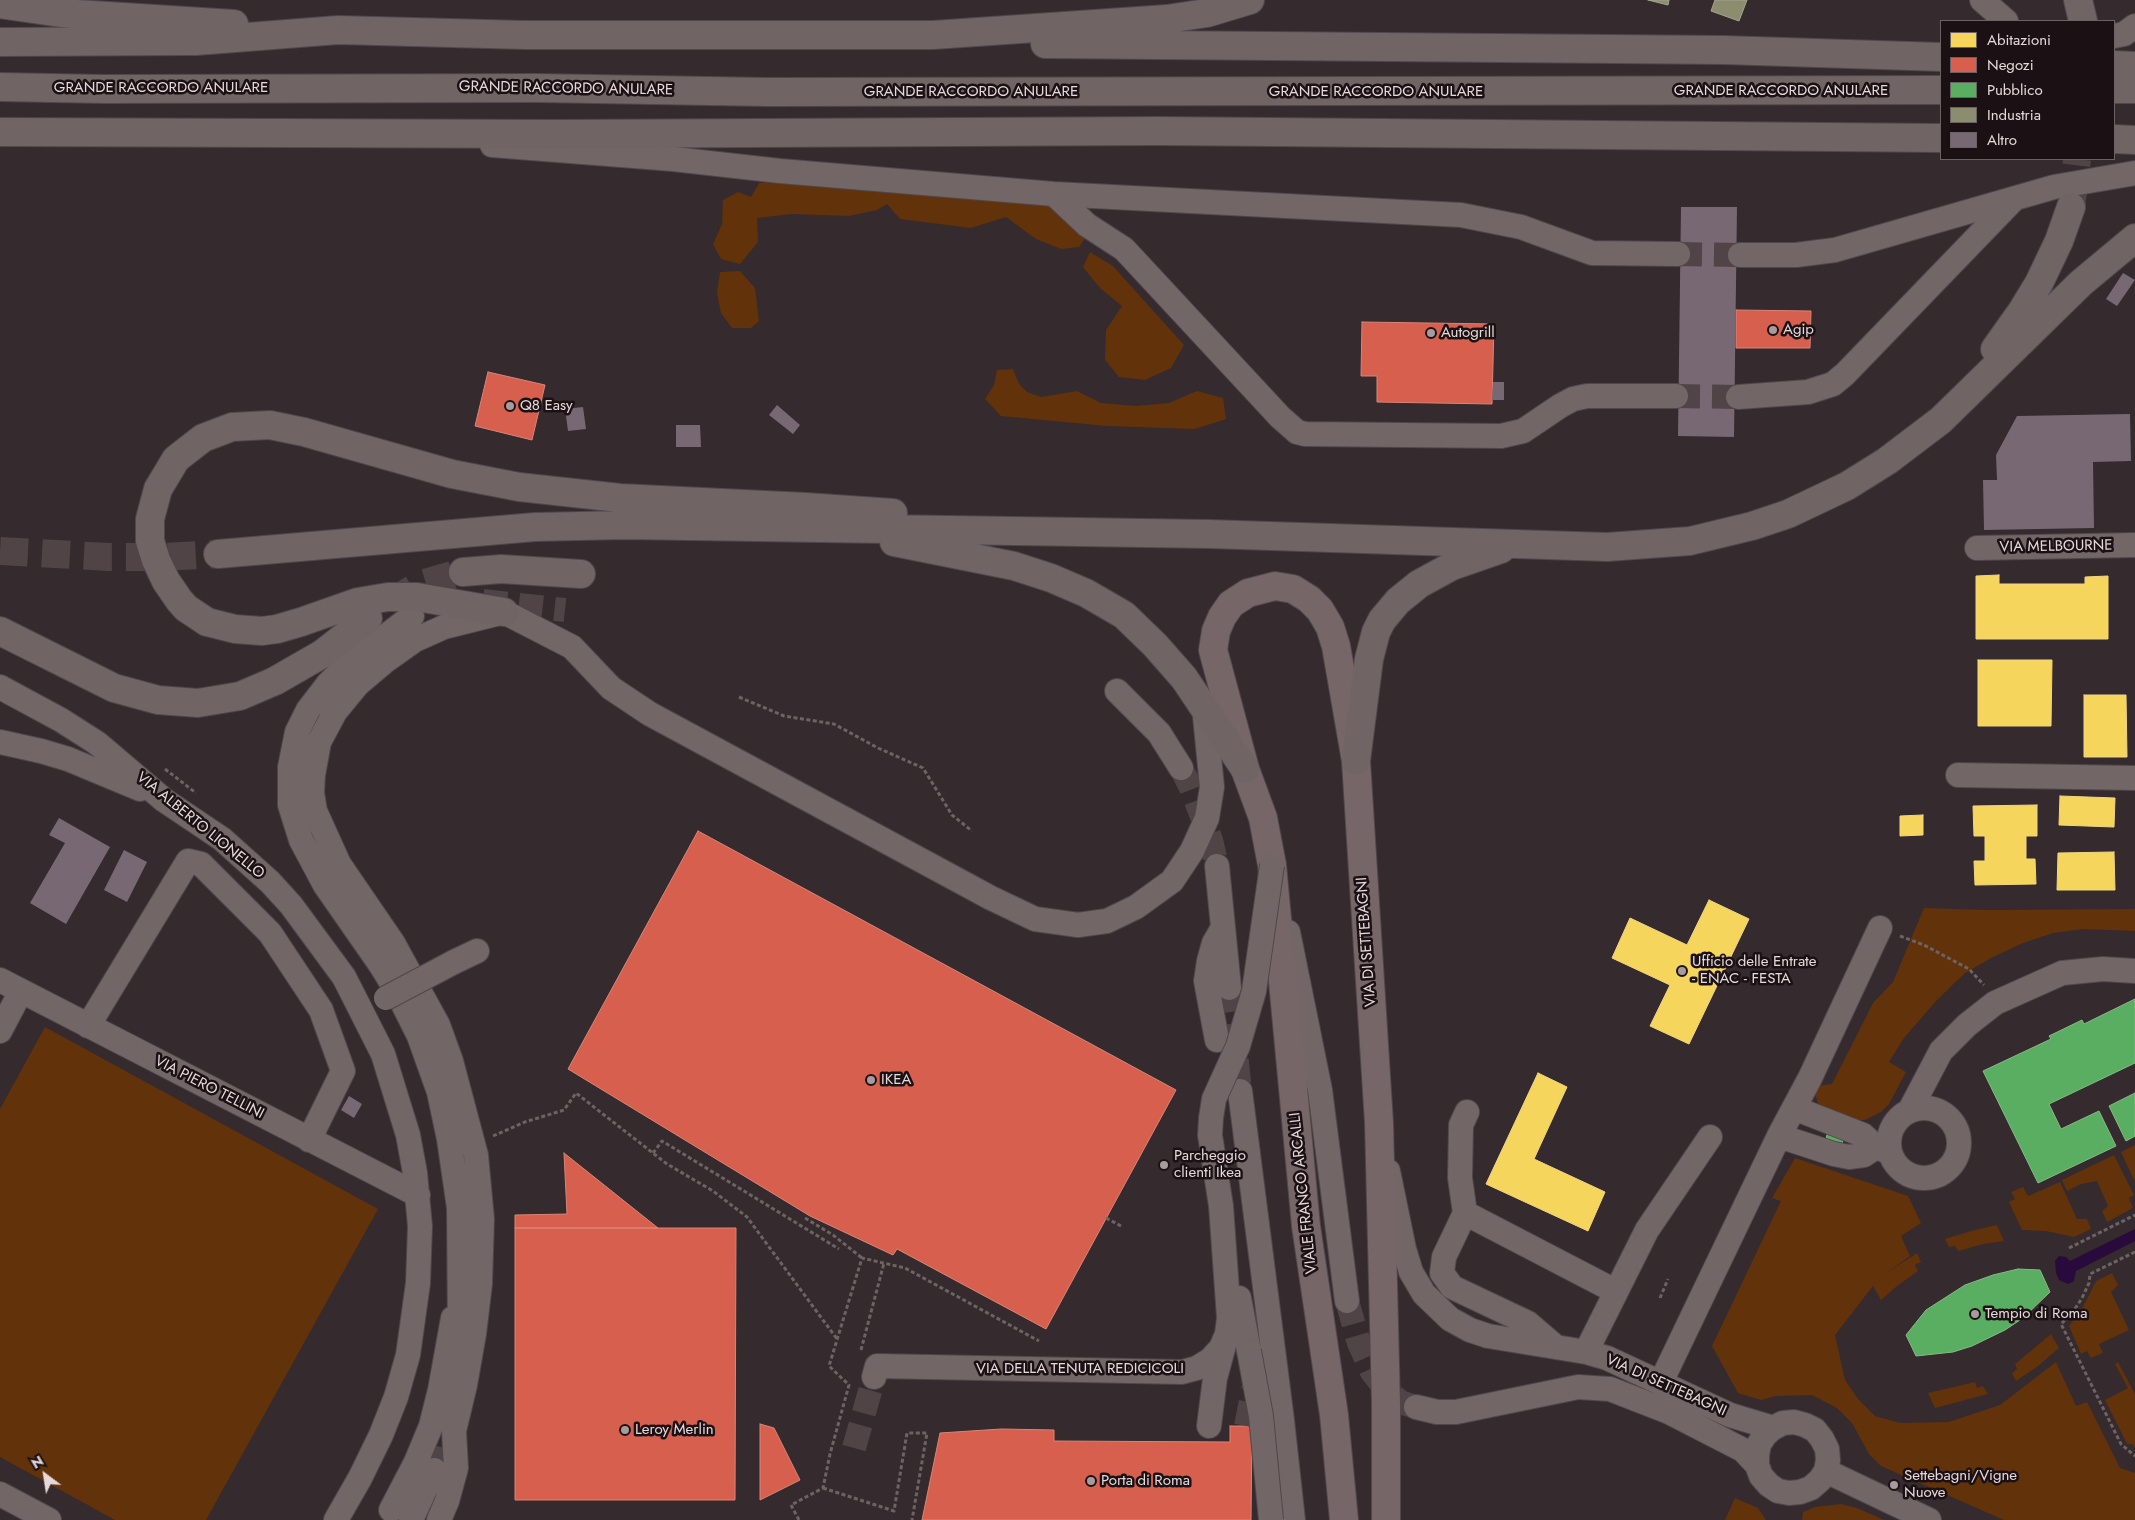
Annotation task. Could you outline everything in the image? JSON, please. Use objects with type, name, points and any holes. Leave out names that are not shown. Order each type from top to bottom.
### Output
[{"type":"highway","points":[[0,4],[85,15],[338,30],[525,35],[933,35],[1167,19],[1208,13],[1250,0]]},
{"type":"highway","points":[[2078,0],[2083,20]]},
{"type":"highway","points":[[0,42],[188,41],[338,30]]},
{"type":"highway","points":[[933,35],[1032,43],[1086,45],[1724,50],[1940,57]]},
{"type":"highway","points":[[2115,65],[2135,66]]},
{"type":"highway","name":"GRANDE RACCORDO ANULARE","points":[[0,87],[537,88],[767,92],[1940,90]]},
{"type":"highway","points":[[2115,89],[2135,89]]},
{"type":"highway","points":[[0,132],[556,134],[1159,131],[1940,138]]},
{"type":"highway","points":[[2115,139],[2135,140]]},
{"type":"highway","points":[[1941,420],[1985,364],[2022,311],[2059,241],[2071,208]]},
{"type":"highway","points":[[218,554],[535,527],[625,525],[1209,534],[1607,547],[1642,546],[1690,541],[1752,526],[1788,514],[1847,486],[1902,452],[1941,420],[2081,283],[2135,238]]},
{"type":"highway","points":[[504,612],[427,599],[388,597],[358,602],[277,629],[262,631],[236,629],[207,622],[186,608],[179,600],[166,581],[156,560],[150,541],[155,498],[165,476],[176,459],[203,438],[232,427],[270,426],[304,432],[459,476],[555,492],[620,498],[806,507],[990,521],[1209,534]]},
{"type":"highway","points":[[829,529],[1014,566],[1051,578],[1086,593],[1124,615],[1155,645],[1184,678],[1245,769]]},
{"type":"highway","points":[[1356,761],[1370,652],[1376,632],[1386,614],[1405,595],[1436,574],[1478,556],[1520,544]]},
{"type":"highway","points":[[463,572],[501,569],[581,574]]},
{"type":"highway","points":[[0,631],[120,690],[158,700],[198,703],[240,696],[274,681],[322,654],[368,618]]},
{"type":"main road","name":"VIA DI SETTEBAGNI","points":[[1245,769],[1215,661],[1213,640],[1222,617],[1231,604],[1248,593],[1275,586],[1293,588],[1304,595],[1320,610],[1330,627],[1336,646],[1356,761],[1378,1123]]},
{"type":"main road","points":[[1245,769],[1263,818],[1272,865]]},
{"type":"main road","name":"VIALE FRANCO ARCALLI","points":[[1272,865],[1306,1226],[1334,1415],[1344,1520]]},
{"type":"main road","points":[[1378,1123],[1386,1404],[1386,1520]]},
{"type":"street","points":[[1982,0],[2005,20]]},
{"type":"street","points":[[2115,36],[2124,34],[2135,26]]},
{"type":"street","points":[[323,133],[673,159],[865,179],[1054,194],[1461,215],[1521,227],[1592,253],[1678,254]]},
{"type":"street","points":[[1740,255],[1796,255],[1826,252],[2054,186],[2135,173]]},
{"type":"street","points":[[1054,194],[1087,225],[1124,249],[1296,432],[1330,436],[1501,436],[1523,431],[1573,399],[1587,396],[1676,396]]},
{"type":"street","points":[[1738,397],[1808,392],[1833,384],[1845,374],[2016,198]]},
{"type":"street","name":"VIA MELBOURNE","points":[[1977,548],[2135,545]]},
{"type":"street","points":[[439,1520],[450,1493],[456,1468],[454,1432],[466,1384],[480,1284],[482,1219],[476,1155],[451,1061],[438,1025],[393,943],[349,881],[333,853],[315,811],[312,793],[316,753],[329,721],[345,698],[370,673],[415,640],[434,632],[504,612],[572,647],[611,688],[650,714],[1018,911],[1035,919],[1078,925],[1107,921],[1136,907],[1172,881],[1192,851],[1206,818],[1212,787],[1204,706]]},
{"type":"street","points":[[412,616],[345,667],[328,684],[308,710],[297,732],[290,767],[290,805],[301,840],[335,901],[395,988],[418,1036],[439,1092],[449,1139],[458,1200],[460,1339]]},
{"type":"street","name":"VIA ALBERTO LIONELLO","points":[[0,687],[52,714],[89,738],[164,800],[222,839],[281,893],[328,952],[344,977],[363,1010],[383,1054],[408,1135],[418,1196],[420,1257],[418,1283],[411,1337],[402,1380],[381,1435],[341,1518]]},
{"type":"street","points":[[1117,691],[1159,733],[1181,768]]},
{"type":"street","points":[[0,742],[68,759],[99,770],[164,800]]},
{"type":"street","points":[[1958,775],[2135,778]]},
{"type":"street","points":[[88,1026],[188,861],[200,864],[270,933],[321,1010],[342,1071],[309,1140]]},
{"type":"street","points":[[1271,1520],[1260,1416],[1222,1207],[1210,1135],[1210,1118],[1214,1100],[1238,1046],[1254,991],[1272,865]]},
{"type":"street","points":[[1272,865],[1292,948],[1320,1090],[1347,1301]]},
{"type":"street","points":[[1217,866],[1229,988]]},
{"type":"street","points":[[1217,1040],[1206,981],[1214,943],[1223,927]]},
{"type":"street","points":[[1661,1382],[1779,1136],[1810,1078],[1880,928]]},
{"type":"street","points":[[363,1010],[477,950]]},
{"type":"street","points":[[1779,1136],[1849,1157],[1883,1149],[1888,1142],[1892,1128],[1910,1110],[1941,1051],[1967,1025],[1994,1003],[2062,973],[2103,969],[2135,971]]},
{"type":"street","name":"VIA PIERO TELLINI","points":[[0,980],[418,1196]]},
{"type":"street","points":[[0,1031],[21,991]]},
{"type":"street","points":[[1263,1345],[1265,1339],[1237,1091],[1282,1420],[1293,1520]]},
{"type":"street","points":[[1794,1108],[1863,1135],[1883,1149],[1900,1169],[1918,1178],[1937,1176],[1953,1163],[1959,1144],[1954,1125],[1948,1117],[1930,1108],[1910,1110]]},
{"type":"street","points":[[1467,1112],[1461,1125],[1460,1178],[1465,1213],[1444,1257],[1442,1273],[1452,1286],[1528,1323],[1556,1346]]},
{"type":"street","name":"VIA DI SETTEBAGNI","points":[[1378,1123],[1407,1260],[1416,1283],[1431,1302],[1460,1325],[1483,1334],[1586,1352],[1626,1366],[1730,1415],[1773,1428]]},
{"type":"street","points":[[1586,1352],[1647,1230],[1710,1137]]},
{"type":"street","points":[[1209,1426],[1215,1378],[1228,1334],[1229,1302],[1222,1207]]},
{"type":"street","points":[[1465,1213],[1615,1291]]},
{"type":"street","points":[[401,1515],[416,1462],[431,1426],[440,1390],[460,1280]]},
{"type":"street","name":"VIA DELLA TENUTA REDICICOLI","points":[[871,1364],[910,1367],[1182,1372],[1197,1368],[1210,1360],[1221,1348],[1228,1334]]},
{"type":"street","points":[[1416,1407],[1437,1412],[1456,1412],[1578,1387],[1610,1388],[1705,1429],[1743,1450],[1757,1465],[1768,1485],[1778,1491],[1789,1493],[1811,1488],[1820,1480],[1826,1471],[1827,1449],[1822,1438],[1815,1430],[1794,1422],[1783,1423],[1765,1435],[1759,1444],[1757,1465]]},
{"type":"street","points":[[401,1515],[434,1470]]},
{"type":"street","points":[[1826,1471],[1928,1520]]},
{"type":"street","points":[[0,1494],[49,1520]]},
{"type":"path","points":[[739,697],[784,716],[834,724],[878,748],[923,768],[952,815],[972,831]]},
{"type":"path","points":[[1880,928],[1924,945],[1969,969],[1982,982],[1994,1003]]},
{"type":"path","points":[[492,1137],[525,1122],[564,1110],[576,1093],[667,1164],[713,1191],[747,1218],[837,1339]]},
{"type":"path","points":[[653,1153],[662,1141],[838,1249]]},
{"type":"path","points":[[2069,1248],[2135,1215]]},
{"type":"path","points":[[805,1218],[833,1235],[862,1258],[906,1268],[1039,1341]]},
{"type":"path","points":[[1106,1218],[1120,1226]]},
{"type":"path","points":[[2135,1252],[2090,1274],[2082,1298],[2073,1312],[2061,1324],[2121,1444],[2135,1456]]},
{"type":"path","points":[[823,1488],[830,1454],[849,1385],[829,1366],[862,1258]]},
{"type":"path","points":[[871,1364],[884,1263]]},
{"type":"path","points":[[1660,1298],[1668,1279]]},
{"type":"path","points":[[799,1520],[791,1505],[823,1488],[894,1511],[907,1433],[927,1433],[912,1520]]},
{"type":"shaded area","points":[[789,180],[1045,203],[1057,211],[1085,238],[1079,247],[1061,249],[1036,239],[1006,217],[971,228],[900,219],[887,204],[877,210],[849,216],[791,214],[757,218],[758,242],[740,264],[721,259],[713,244],[722,224],[723,200],[738,192],[751,197],[759,183]]},
{"type":"shaded area","points":[[1090,252],[1113,266],[1184,345],[1171,368],[1145,380],[1119,377],[1105,360],[1106,330],[1122,306],[1100,288],[1083,267]]},
{"type":"shaded area","points":[[740,271],[755,288],[759,321],[751,328],[732,328],[721,313],[717,293],[720,272]]},
{"type":"shaded area","points":[[1013,369],[1019,384],[1027,392],[1041,397],[1077,391],[1101,403],[1136,406],[1169,403],[1197,391],[1223,398],[1226,419],[1195,429],[1107,426],[1001,416],[985,399],[994,385],[997,370]]},
{"type":"shaded area","points":[[1924,908],[1987,910],[2135,909],[2135,931],[2083,929],[2053,933],[2023,943],[1965,973],[1937,1000],[1904,1038],[1889,1062],[1906,1072],[1889,1104],[1881,1112],[1865,1120],[1847,1120],[1827,1113],[1818,1103],[1814,1091],[1817,1086],[1832,1084],[1873,1003],[1893,982]]},
{"type":"shaded area","points":[[45,1027],[378,1209],[206,1520],[115,1520],[0,1457],[0,1109]]},
{"type":"shaded area","points":[[2135,1145],[2135,1182],[2121,1152]]},
{"type":"shaded area","points":[[2114,1155],[2134,1195],[2129,1198],[2133,1208],[2107,1222],[2102,1211],[2108,1206],[2097,1181],[2081,1184],[2067,1191],[2062,1180]]},
{"type":"shaded area","points":[[1795,1158],[1908,1196],[1921,1223],[1901,1236],[1910,1256],[1888,1272],[1917,1253],[1921,1262],[1915,1265],[1918,1271],[1881,1300],[1873,1286],[1835,1335],[1845,1380],[1858,1399],[1875,1416],[1900,1423],[1949,1422],[2000,1405],[2056,1362],[2076,1406],[2087,1402],[2120,1468],[2135,1473],[2135,1520],[2004,1520],[1881,1466],[1869,1454],[1852,1423],[1837,1408],[1812,1395],[1776,1396],[1761,1400],[1738,1393],[1712,1346],[1781,1201],[1772,1198]]},
{"type":"shaded area","points":[[2060,1182],[2077,1219],[2087,1219],[2091,1229],[2074,1237],[2046,1231],[2022,1230],[2009,1202],[2015,1199],[2011,1192],[2023,1187],[2028,1196]]},
{"type":"shaded area","points":[[1997,1225],[2004,1241],[1983,1244],[1958,1251],[1955,1246],[1949,1247],[1945,1239],[1971,1231]]},
{"type":"shaded area","points":[[2135,1229],[2135,1241],[2076,1271],[2074,1281],[2068,1284],[2059,1280],[2055,1261],[2059,1256],[2066,1257],[2070,1261]]},
{"type":"shaded area","points":[[2112,1273],[2118,1285],[2111,1292],[2129,1330],[2099,1344],[2103,1353],[2091,1358],[2087,1351],[2081,1354],[2069,1326],[2083,1307],[2096,1281]]},
{"type":"shaded area","points":[[2051,1334],[2059,1348],[2016,1381],[2012,1373],[2017,1369],[2015,1364]]},
{"type":"shaded area","points":[[2118,1362],[2135,1394],[2135,1448],[2132,1444],[2127,1444],[2105,1400],[2128,1388],[2115,1364]]},
{"type":"shaded area","points":[[1975,1382],[1977,1388],[1983,1386],[1988,1394],[1935,1408],[1928,1393]]},
{"type":"shaded area","points":[[1735,1498],[1758,1508],[1766,1520],[1725,1520]]},
{"type":"shaded area","points":[[1841,1504],[1857,1508],[1884,1520],[1802,1520],[1803,1512],[1815,1507]]},
{"type":"building: Abitazioni","points":[[1999,575],[1999,584],[2085,584],[2085,577],[2108,576],[2108,639],[1976,639],[1976,576]]},
{"type":"building: Abitazioni","points":[[1978,660],[2052,660],[2051,726],[1978,726]]},
{"type":"building: Abitazioni","points":[[2084,695],[2126,695],[2127,757],[2084,757]]},
{"type":"building: Abitazioni","points":[[2060,796],[2115,798],[2114,827],[2059,825]]},
{"type":"building: Abitazioni","points":[[2037,805],[2037,836],[2026,836],[2026,859],[2035,859],[2036,884],[1975,885],[1974,861],[1985,861],[1985,836],[1974,836],[1973,806]]},
{"type":"building: Abitazioni","points":[[1923,815],[1923,835],[1900,836],[1900,816]]},
{"type":"building: Abitazioni","points":[[2114,852],[2115,890],[2057,890],[2058,853]]},
{"type":"building: Abitazioni","name":"Ufficio delle Entrate - ENAC - FESTA","points":[[1709,900],[1749,919],[1689,1044],[1650,1026],[1670,985],[1612,958],[1630,918],[1687,945]]},
{"type":"building: Abitazioni","points":[[1538,1073],[1567,1087],[1534,1159],[1605,1192],[1588,1231],[1486,1184]]},
{"type":"building: Negozi","name":"Agip","points":[[1736,310],[1811,311],[1810,348],[1736,348]]},
{"type":"building: Negozi","points":[[1362,322],[1494,324],[1492,404],[1377,402],[1377,376],[1361,376]]},
{"type":"building: Negozi","name":"Q8 Easy","points":[[488,372],[545,385],[532,440],[475,426]]},
{"type":"building: Negozi","name":"IKEA","points":[[698,831],[1176,1090],[1046,1329],[897,1249],[893,1255],[810,1216],[568,1069]]},
{"type":"building: Negozi","points":[[564,1153],[658,1228],[515,1228],[515,1215],[567,1214]]},
{"type":"building: Negozi","name":"Leroy Merlin","points":[[515,1228],[736,1228],[735,1500],[515,1500]]},
{"type":"building: Negozi","points":[[760,1424],[774,1428],[800,1480],[760,1500]]},
{"type":"building: Negozi","name":"Porta di Roma","points":[[1230,1426],[1252,1426],[1251,1520],[922,1520],[940,1433],[1001,1429],[1054,1430],[1054,1441],[1230,1442]]},
{"type":"building: Pubblico","points":[[2135,999],[2135,1063],[2049,1104],[2061,1129],[2099,1111],[2116,1146],[2038,1183],[1983,1071],[2051,1039],[2049,1036],[2082,1020],[2084,1024]]},
{"type":"building: Pubblico","points":[[2135,1093],[2135,1136],[2126,1141],[2109,1106]]},
{"type":"building: Pubblico","points":[[1828,1131],[1844,1135],[1842,1144],[1826,1139]]},
{"type":"building: Pubblico","name":"Tempio di Roma","points":[[2018,1269],[2040,1270],[2050,1292],[2023,1318],[2005,1330],[1972,1346],[1953,1352],[1916,1356],[1906,1335],[1926,1310],[1965,1285]]},
{"type":"building: Industria","points":[[1648,0],[1669,0],[1668,5]]},
{"type":"building: Industria","points":[[1715,0],[1747,0],[1739,21],[1711,11]]},
{"type":"building: Altro","points":[[1681,207],[1737,207],[1734,437],[1678,436]]},
{"type":"building: Altro","points":[[2123,273],[2135,280],[2117,306],[2106,299]]},
{"type":"building: Altro","points":[[1493,382],[1504,382],[1504,400],[1492,400]]},
{"type":"building: Altro","points":[[777,405],[800,425],[793,434],[769,415]]},
{"type":"building: Altro","points":[[583,407],[586,429],[568,431],[565,409]]},
{"type":"building: Altro","points":[[2130,414],[2131,461],[2093,462],[2094,528],[1984,530],[1983,480],[1997,480],[1996,455],[2017,416]]},
{"type":"building: Altro","points":[[676,425],[700,425],[701,447],[676,447]]},
{"type":"building: Altro","points":[[59,818],[110,847],[66,924],[30,903],[65,843],[49,835]]},
{"type":"building: Altro","points":[[124,850],[147,862],[127,902],[104,890]]},
{"type":"building: Altro","points":[[349,1096],[362,1104],[354,1118],[341,1110]]},
{"type":"tunnel","points":[[2071,207],[2077,160]]},
{"type":"tunnel","points":[[1678,254],[1740,255]]},
{"type":"tunnel","points":[[1676,396],[1738,397]]},
{"type":"tunnel","points":[[0,551],[109,557],[218,554]]},
{"type":"tunnel","points":[[389,603],[421,584],[463,572]]},
{"type":"tunnel","points":[[483,601],[565,610]]},
{"type":"tunnel","points":[[1181,768],[1191,788],[1211,840],[1217,866]]},
{"type":"tunnel","points":[[1229,988],[1240,1091]]},
{"type":"tunnel","points":[[1347,1301],[1359,1343],[1372,1372],[1400,1402],[1416,1407]]},
{"type":"tunnel","points":[[854,1448],[874,1377]]},
{"type":"tunnel","points":[[1246,1426],[1255,1381]]},
{"type":"tunnel","points":[[434,1470],[450,1411]]},
{"type":"place","name":"Agip","points":[[1773,330]]},
{"type":"place","name":"Autogrill","points":[[1431,333]]},
{"type":"place","name":"Q8 Easy","points":[[510,406]]},
{"type":"place","name":"Ufficio delle Entrate - ENAC - FESTA","points":[[1682,971]]},
{"type":"place","name":"IKEA","points":[[871,1080]]},
{"type":"place","name":"Parcheggio clienti Ikea","points":[[1164,1165]]},
{"type":"place","name":"Tempio di Roma","points":[[1975,1314]]},
{"type":"place","name":"Leroy Merlin","points":[[625,1430]]},
{"type":"place","name":"Porta di Roma","points":[[1091,1481]]},
{"type":"place","name":"Settebagni/Vigne Nuove","points":[[1894,1485]]}]
